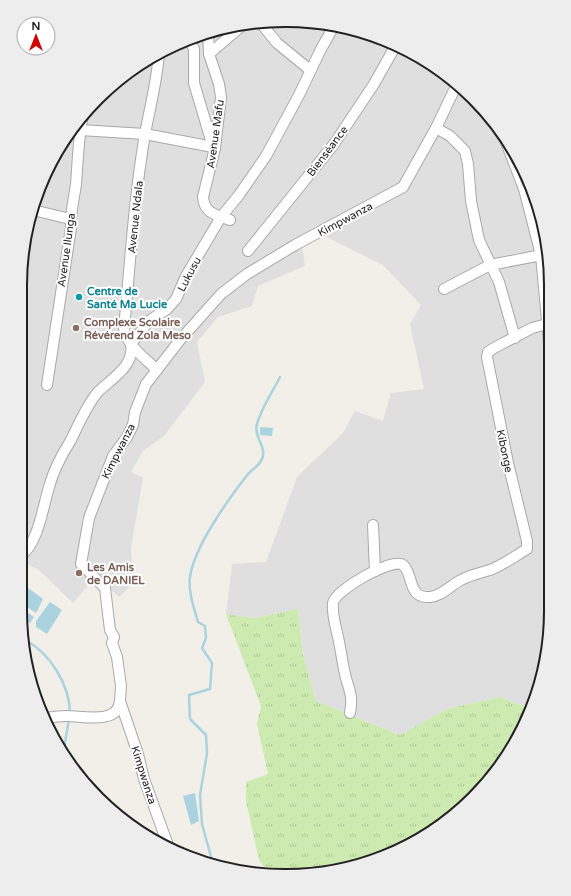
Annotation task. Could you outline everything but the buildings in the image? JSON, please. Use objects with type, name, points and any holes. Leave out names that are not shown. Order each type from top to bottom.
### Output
[{"type":"street","points":[[265,28],[277,43],[310,70]]},
{"type":"street","name":"Lukusu","points":[[27,547],[31,544],[40,522],[50,482],[71,440],[98,393],[117,376],[130,358],[132,350],[131,344],[149,321],[167,309],[176,299],[186,276],[266,156],[300,95],[310,70],[331,31]]},
{"type":"street","points":[[209,54],[235,32]]},
{"type":"street","name":"Avenue Mafu","points":[[208,39],[209,54],[220,84],[221,97],[204,204],[208,211],[225,218]]},
{"type":"street","points":[[80,128],[145,134],[214,148],[194,83],[194,49],[192,45]]},
{"type":"street","name":"Bienséance","points":[[248,251],[334,144],[374,84],[393,51]]},
{"type":"street","name":"Avenue Ndala","points":[[157,370],[131,344],[125,334],[124,328],[135,210],[145,134],[157,78],[158,61]]},
{"type":"street","name":"Kimpwanza","points":[[166,839],[144,779],[138,754],[120,702],[121,686],[117,657],[112,643],[114,637],[110,630],[104,588],[81,564],[89,518],[98,490],[113,456],[127,437],[133,425],[135,412],[146,384],[197,319],[228,288],[247,274],[295,245],[403,187],[436,128],[454,90]]},
{"type":"street","points":[[436,128],[450,136],[465,151],[468,164],[471,201],[479,240],[499,282],[515,338],[532,328],[544,325]]},
{"type":"street","name":"Avenue Ilunga","points":[[47,385],[71,228],[70,218],[76,186],[76,134]]},
{"type":"street","points":[[523,185],[539,238]]},
{"type":"street","points":[[38,211],[70,218]]},
{"type":"street","points":[[444,290],[490,265],[542,256]]},
{"type":"street","name":"Kibonge","points":[[376,571],[397,563],[403,564],[407,570],[414,590],[420,595],[428,597],[437,596],[461,580],[491,569],[527,550],[527,541],[487,357],[488,352],[515,338]]},
{"type":"street","points":[[350,713],[352,694],[346,677],[333,602],[337,594],[376,571],[372,525]]},
{"type":"street","points":[[51,717],[66,716],[102,718],[115,713],[120,708],[120,702]]},
{"type":"shaded area","points":[[286,27],[319,29],[369,41],[415,62],[443,80],[456,91],[491,128],[509,156],[530,202],[542,252],[544,286],[544,610],[542,644],[539,661],[526,705],[517,704],[500,697],[447,709],[400,735],[316,701],[303,655],[298,609],[254,618],[226,614],[232,564],[266,562],[297,477],[343,433],[355,411],[383,421],[391,393],[424,389],[410,324],[421,305],[383,265],[323,235],[301,238],[305,266],[258,286],[252,306],[218,317],[197,342],[205,382],[164,436],[143,451],[131,472],[143,478],[131,548],[133,584],[119,597],[96,576],[73,603],[39,570],[27,564],[27,286],[29,252],[41,202],[54,171],[80,128],[91,115],[128,80],[156,62],[202,41],[252,29]]},
{"type":"green space","points":[[298,609],[303,655],[316,701],[400,735],[447,709],[500,697],[517,704],[526,705],[509,740],[491,768],[480,781],[443,816],[415,834],[369,855],[336,864],[319,867],[286,869],[264,868],[259,860],[246,801],[246,782],[268,774],[257,724],[261,706],[226,614],[254,618]]},
{"type":"water","points":[[260,427],[273,428],[272,436],[260,435]]},
{"type":"water","points":[[28,588],[43,599],[36,613],[27,607]]},
{"type":"water","points":[[50,602],[62,610],[47,634],[36,627],[36,621]]},
{"type":"water","points":[[27,612],[34,617],[30,623],[28,621]]},
{"type":"water","points":[[195,793],[199,821],[191,825],[183,796]]},
{"type":"waterway","points":[[211,858],[202,824],[200,795],[207,753],[206,735],[190,719],[189,695],[210,689],[212,663],[202,648],[206,638],[205,626],[198,622],[193,606],[190,577],[198,552],[213,523],[240,484],[261,461],[263,452],[257,434],[257,424],[264,406],[280,377]]},
{"type":"waterway","points":[[29,643],[43,653],[57,671],[66,692],[70,714]]},
{"type":"waterway","points":[[65,744],[69,719]]},
{"type":"place","name":"Centre de Santé Ma Lucie","points":[[79,297]]},
{"type":"place","name":"Complexe Scolaire Révérend Zola Meso","points":[[76,328]]},
{"type":"place","name":"Les Amis de DANIEL","points":[[79,573]]}]
